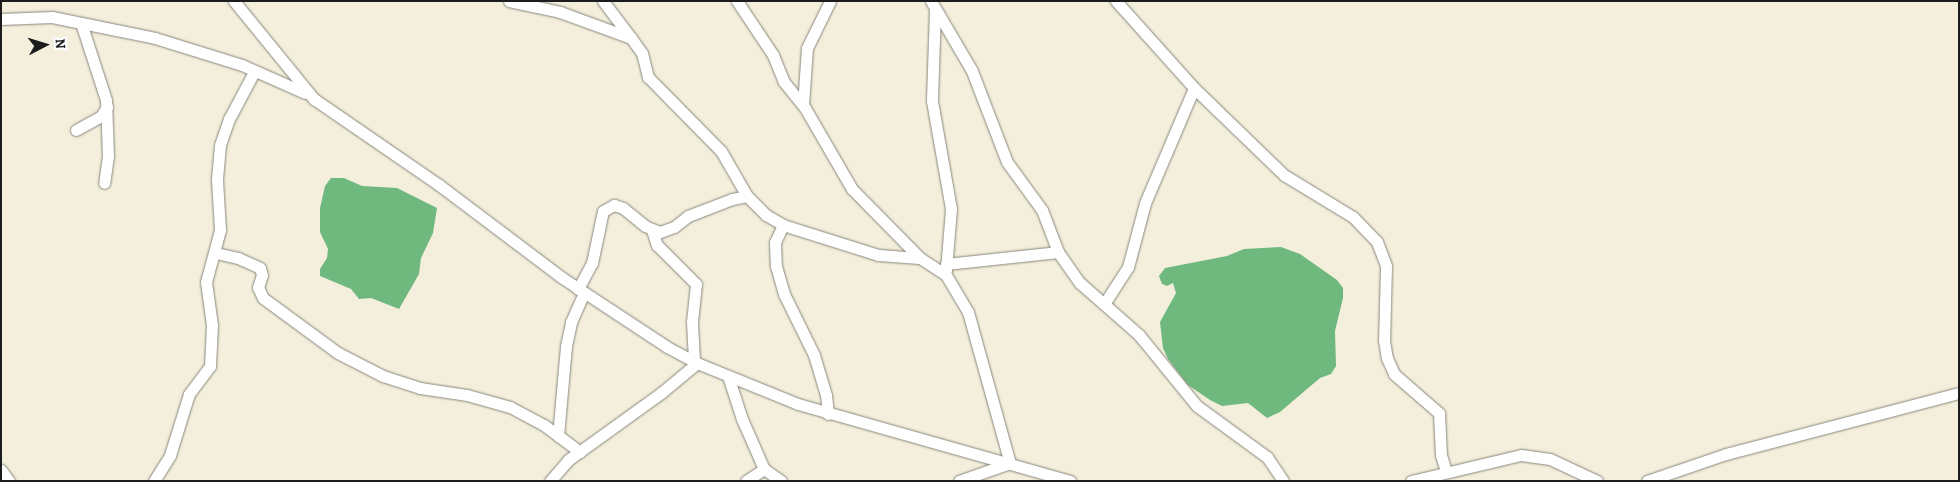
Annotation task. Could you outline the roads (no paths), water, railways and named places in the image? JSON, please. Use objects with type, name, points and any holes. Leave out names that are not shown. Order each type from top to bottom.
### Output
[{"type":"street","points":[[234,1],[314,99]]},
{"type":"street","points":[[509,1],[560,12],[631,38]]},
{"type":"street","points":[[603,1],[642,53],[648,77],[721,151],[747,196],[766,215],[783,225],[878,255],[920,258]]},
{"type":"street","points":[[737,1],[773,55],[789,90],[803,105],[852,189],[920,258],[946,270],[1058,252]]},
{"type":"street","points":[[803,105],[808,42],[830,1]]},
{"type":"street","points":[[1116,1],[1194,88],[1290,181],[1353,217],[1377,242],[1386,266],[1384,340],[1387,358],[1394,374],[1439,413],[1441,456],[1446,470]]},
{"type":"street","points":[[933,5],[972,71],[1010,169],[1042,210],[1058,252],[1080,283],[1138,335],[1197,406],[1267,457],[1283,481]]},
{"type":"street","points":[[933,5],[932,101],[951,208],[946,270],[974,324],[1010,464]]},
{"type":"street","points":[[1,19],[52,17],[81,22],[195,49],[298,88],[432,180],[581,291],[642,332],[695,362],[828,414],[1070,481]]},
{"type":"street","points":[[81,22],[104,89],[107,107],[108,156],[104,183]]},
{"type":"street","points":[[154,481],[168,460],[189,394],[210,366],[212,326],[206,282],[216,254],[220,230],[217,179],[220,145],[229,119],[254,72]]},
{"type":"street","points":[[1104,304],[1128,267],[1144,203],[1194,88]]},
{"type":"street","points":[[76,130],[101,116],[107,107]]},
{"type":"street","points":[[652,230],[670,229],[688,216],[732,199],[747,196]]},
{"type":"street","points":[[558,436],[566,346],[581,291],[592,263],[606,207],[618,205],[652,230],[657,245],[696,284],[692,322],[695,362]]},
{"type":"street","points":[[783,225],[775,242],[776,266],[784,294],[814,355],[826,395],[828,414]]},
{"type":"street","points":[[216,254],[238,258],[260,268],[262,274],[258,287],[263,298],[338,353],[383,376],[420,388],[468,395],[510,407],[558,436],[580,452]]},
{"type":"street","points":[[550,481],[580,452],[695,362]]},
{"type":"street","points":[[728,376],[742,420],[764,468],[781,481]]},
{"type":"street","points":[[1647,481],[1735,452],[1959,393]]},
{"type":"street","points":[[1411,481],[1446,470],[1521,455],[1537,456],[1597,481]]},
{"type":"street","points":[[959,481],[1010,464]]},
{"type":"street","points":[[746,481],[764,468]]},
{"type":"street","points":[[1,470],[9,481]]}]
